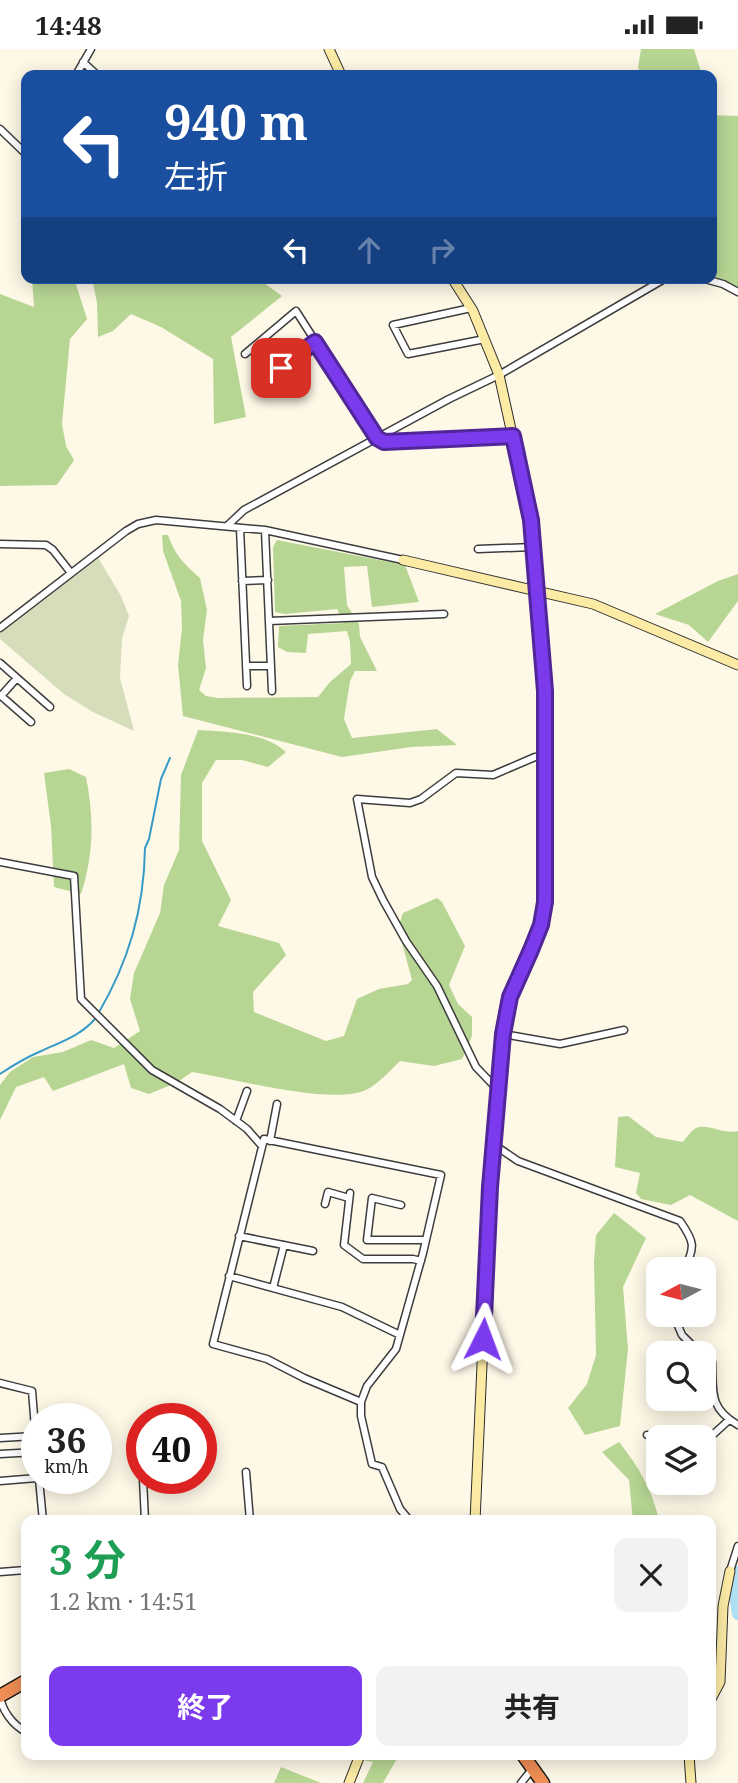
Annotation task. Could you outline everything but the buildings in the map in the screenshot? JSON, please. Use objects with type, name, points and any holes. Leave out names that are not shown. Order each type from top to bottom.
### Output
[{"type":"highway","points":[[0,1696],[21,1684]]},
{"type":"highway","points":[[527,1760],[543,1783]]},
{"type":"street","points":[[329,49],[339,70]]},
{"type":"street","points":[[79,70],[87,51]]},
{"type":"street","points":[[83,62],[92,70]]},
{"type":"street","points":[[0,129],[21,149]]},
{"type":"street","points":[[717,282],[738,292]]},
{"type":"street","points":[[457,284],[471,308],[499,375],[527,496],[545,691],[545,902],[541,925],[510,997],[503,1034],[493,1144],[475,1515]]},
{"type":"street","points":[[227,526],[244,510],[499,375],[656,284]]},
{"type":"street","points":[[471,308],[393,325],[408,354],[485,339]]},
{"type":"street","points":[[245,354],[296,311],[377,438],[384,442],[513,436]]},
{"type":"street","points":[[264,382],[315,342]]},
{"type":"street","points":[[0,628],[138,524],[164,520],[265,530],[593,604],[738,665]]},
{"type":"street","points":[[240,528],[247,686]]},
{"type":"street","points":[[265,530],[272,691]]},
{"type":"street","points":[[0,544],[46,545],[71,573]]},
{"type":"street","points":[[478,549],[533,547]]},
{"type":"street","points":[[242,580],[268,580]]},
{"type":"street","points":[[269,621],[444,614]]},
{"type":"street","points":[[0,663],[50,707]]},
{"type":"street","points":[[246,666],[271,666]]},
{"type":"street","points":[[17,678],[1,696],[31,722]]},
{"type":"street","points":[[497,1089],[476,1067],[438,986],[405,941],[383,900],[372,877],[358,799],[410,803],[421,799],[456,773],[493,775],[535,757],[545,756]]},
{"type":"street","points":[[0,862],[74,876],[81,999],[152,1070],[192,1091],[236,1121],[262,1146]]},
{"type":"street","points":[[503,1034],[560,1044],[624,1030]]},
{"type":"street","points":[[236,1121],[247,1091]]},
{"type":"street","points":[[270,1140],[277,1104]]},
{"type":"street","points":[[360,1402],[267,1359],[213,1343],[264,1139],[441,1175],[421,1261],[396,1349],[367,1386],[360,1402],[372,1464],[382,1468],[405,1515]]},
{"type":"street","points":[[493,1144],[518,1161],[680,1221],[690,1235],[693,1249],[689,1257]]},
{"type":"street","points":[[326,1204],[327,1192],[350,1196],[344,1245],[363,1259],[421,1261]]},
{"type":"street","points":[[401,1205],[372,1198],[367,1240],[426,1240]]},
{"type":"street","points":[[239,1235],[313,1251]]},
{"type":"street","points":[[273,1288],[284,1245]]},
{"type":"street","points":[[229,1276],[342,1307],[400,1335]]},
{"type":"street","points":[[0,1383],[32,1391],[33,1403]]},
{"type":"street","points":[[716,1401],[729,1420],[738,1425]]},
{"type":"street","points":[[716,1432],[729,1420]]},
{"type":"street","points":[[0,1438],[21,1437]]},
{"type":"street","points":[[0,1454],[21,1453]]},
{"type":"street","points":[[246,1472],[250,1515]]},
{"type":"street","points":[[0,1481],[21,1479]]},
{"type":"street","points":[[40,1494],[42,1515]]},
{"type":"street","points":[[144,1494],[145,1515]]},
{"type":"street","points":[[716,1690],[720,1682],[723,1606],[738,1546]]},
{"type":"street","points":[[0,1572],[21,1570]]},
{"type":"street","points":[[0,1696],[9,1717],[21,1728]]},
{"type":"street","points":[[349,1783],[358,1760]]},
{"type":"street","points":[[689,1760],[691,1783]]},
{"type":"street","points":[[521,1783],[533,1768]]},
{"type":"green space","points":[[641,49],[694,49],[700,70],[639,70]]},
{"type":"green space","points":[[717,115],[738,116],[738,288],[717,278]]},
{"type":"green space","points":[[32,284],[76,284],[87,319],[70,339],[62,424],[66,446],[74,460],[57,485],[0,486],[0,294],[34,307]]},
{"type":"green space","points":[[93,284],[265,284],[282,296],[231,337],[246,417],[214,424],[213,359],[161,327],[131,314],[113,331],[98,337]]},
{"type":"green space","points":[[162,535],[168,535],[181,559],[200,578],[207,610],[203,640],[206,668],[199,690],[206,696],[218,698],[318,697],[330,682],[351,664],[347,631],[308,634],[306,653],[287,652],[278,647],[279,626],[344,623],[337,609],[285,614],[275,612],[273,547],[277,540],[405,565],[419,602],[372,607],[367,566],[344,567],[347,605],[359,624],[360,637],[377,671],[355,671],[350,681],[344,719],[352,738],[437,729],[457,745],[411,747],[342,757],[183,716],[178,665],[182,628],[181,601],[163,551]]},
{"type":"green space","points":[[97,556],[121,596],[129,616],[122,638],[120,678],[134,731],[93,712],[64,694],[0,639],[0,628]]},
{"type":"green space","points":[[738,574],[738,601],[708,642],[689,625],[655,614],[718,581]]},
{"type":"green space","points":[[198,730],[256,737],[277,745],[286,752],[268,767],[242,760],[216,760],[202,783],[202,841],[231,900],[218,926],[279,943],[286,955],[253,992],[254,1012],[326,1041],[344,1036],[357,999],[379,989],[408,984],[412,980],[398,928],[403,913],[437,898],[442,902],[465,946],[449,985],[458,1004],[472,1017],[472,1036],[462,1059],[434,1066],[400,1061],[366,1090],[330,1095],[281,1089],[192,1072],[176,1083],[149,1094],[131,1088],[124,1064],[53,1091],[44,1077],[16,1087],[0,1120],[0,1085],[10,1072],[33,1057],[63,1052],[91,1040],[114,1048],[140,1031],[130,999],[134,973],[160,913],[164,885],[179,850],[181,775]]},
{"type":"green space","points":[[69,769],[86,777],[90,807],[90,850],[81,894],[54,887],[51,826],[44,773]]},
{"type":"green space","points":[[628,1116],[656,1137],[683,1142],[692,1131],[700,1127],[727,1132],[738,1131],[738,1221],[690,1195],[671,1205],[641,1199],[636,1193],[640,1173],[615,1167],[618,1117]]},
{"type":"green space","points":[[614,1213],[646,1238],[623,1287],[628,1349],[620,1426],[585,1435],[568,1408],[587,1384],[596,1355],[596,1235]]},
{"type":"green space","points":[[619,1442],[644,1479],[646,1495],[651,1495],[657,1515],[632,1515],[629,1480],[602,1452]]},
{"type":"green space","points":[[362,1760],[396,1760],[383,1783],[363,1783],[373,1762]]},
{"type":"green space","points":[[281,1767],[321,1783],[274,1783]]},
{"type":"waterway","points":[[98,1014],[118,974],[133,934],[142,892],[145,848],[161,779],[170,758]]},
{"type":"waterway","points":[[0,1074],[76,1035],[95,1019]]},
{"type":"waterway","points":[[738,1572],[735,1594],[738,1614]]},
{"type":"route","points":[[281,368],[315,342],[377,438],[384,442],[513,436],[527,496],[545,691],[545,902],[541,925],[510,997],[503,1034],[490,1187],[483,1339]]}]
